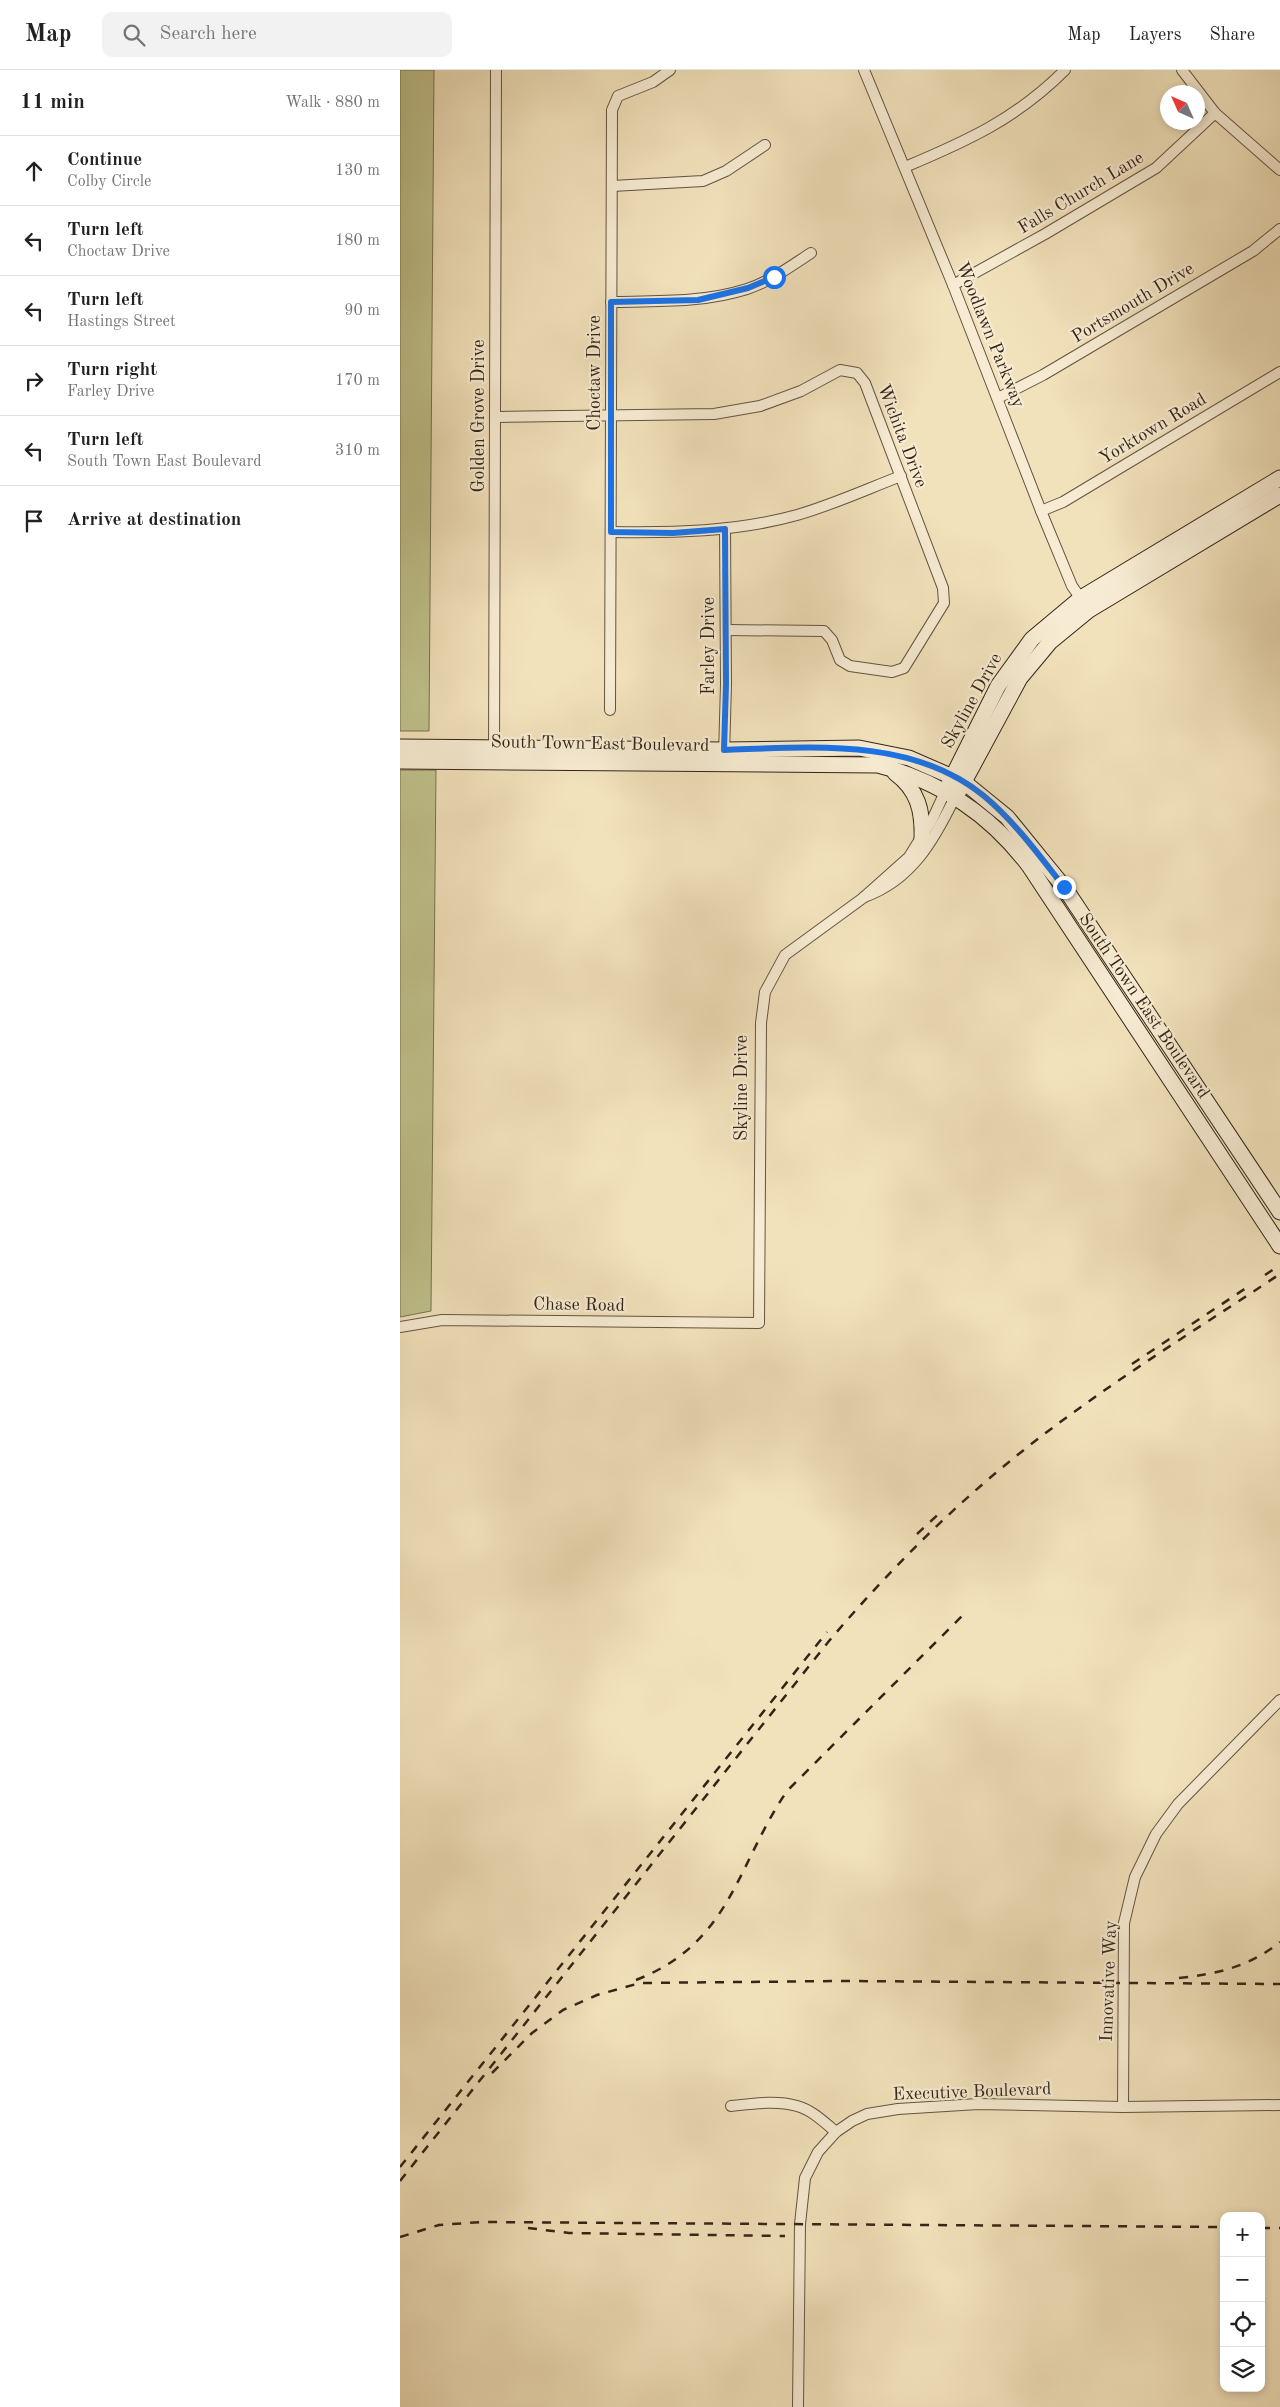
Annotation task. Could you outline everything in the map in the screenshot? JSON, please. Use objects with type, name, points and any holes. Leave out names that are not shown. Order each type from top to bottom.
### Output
[{"type":"main road","name":"Skyline Drive","points":[[950,794],[1020,678],[1085,604],[1280,478]]},
{"type":"main road","name":"Skyline Drive","points":[[1085,604],[1280,495]]},
{"type":"main road","name":"South Town East Boulevard","points":[[400,747],[494,754],[724,757],[842,764],[888,768],[905,772],[950,794],[985,818],[1010,841],[1030,868],[1280,1246]]},
{"type":"main road","name":"South Town East Boulevard","points":[[724,757],[859,748],[910,758],[959,779],[1007,817],[1064,887],[1280,1212]]},
{"type":"main road","name":"South Town East Boulevard","points":[[400,761],[494,754]]},
{"type":"main road","points":[[888,768],[906,782],[918,800],[923,822],[922,839]]},
{"type":"street","name":"Golden Grove Drive","points":[[494,754],[496,70]]},
{"type":"street","name":"Choctaw Drive","points":[[610,710],[612,110],[618,96],[653,82],[670,70]]},
{"type":"street","name":"Woodlawn Parkway","points":[[864,70],[953,285],[1072,586],[1085,604]]},
{"type":"street","points":[[904,167],[969,140],[1011,115],[1047,88],[1065,70]]},
{"type":"street","points":[[1182,70],[1215,113],[1280,170]]},
{"type":"street","name":"Falls Church Lane","points":[[953,285],[1045,234],[1156,168],[1215,113]]},
{"type":"street","points":[[612,186],[702,181],[726,171],[765,146]]},
{"type":"street","name":"Portsmouth Drive","points":[[998,398],[1043,375],[1253,251],[1280,229]]},
{"type":"street","points":[[611,302],[698,300],[748,288],[774,277],[811,253]]},
{"type":"street","name":"Wichita Drive","points":[[495,417],[714,414],[760,406],[801,391],[840,370],[856,373],[865,383],[944,588],[944,603],[904,668],[892,672],[850,666],[840,660],[832,640],[824,631],[726,630]]},
{"type":"street","name":"Yorktown Road","points":[[1041,511],[1070,497],[1280,372]]},
{"type":"street","points":[[611,532],[673,533],[725,529],[797,515],[901,476]]},
{"type":"street","name":"Farley Drive","points":[[724,757],[725,529]]},
{"type":"street","name":"Skyline Drive","points":[[759,1323],[761,1023],[765,992],[784,955],[864,898],[909,857],[950,794]]},
{"type":"street","name":"Skyline Drive","points":[[864,898],[881,892],[905,875],[924,855],[950,794]]},
{"type":"street","name":"Chase Road","points":[[400,1327],[442,1320],[759,1323]]},
{"type":"street","name":"Innovative Way","points":[[1123,2107],[1124,1939],[1129,1902],[1135,1877],[1156,1834],[1178,1804],[1280,1700]]},
{"type":"street","points":[[730,2106],[765,2104],[797,2106],[814,2114],[836,2132]]},
{"type":"street","name":"Executive Boulevard","points":[[798,2407],[800,2224],[805,2178],[818,2152],[836,2132],[867,2114],[898,2109],[978,2104],[1123,2107],[1280,2105]]},
{"type":"green space","points":[[400,70],[434,70],[429,731],[400,731]]},
{"type":"green space","points":[[400,770],[436,770],[431,1311],[400,1317]]},
{"type":"railway","points":[[1265,1275],[1280,1265]]},
{"type":"railway","points":[[400,2181],[829,1641],[895,1568],[965,1500],[1047,1432],[1145,1362],[1280,1274]]},
{"type":"railway","points":[[1132,1364],[1249,1286]]},
{"type":"railway","points":[[917,1534],[943,1510]]},
{"type":"railway","points":[[636,1980],[668,1964],[693,1945],[712,1924],[728,1900],[770,1819],[787,1791],[964,1614]]},
{"type":"railway","points":[[400,2167],[827,1632]]},
{"type":"railway","points":[[1179,1978],[1232,1968],[1256,1958],[1280,1942]]},
{"type":"railway","points":[[492,2073],[532,2033],[563,2010],[597,1995],[640,1983],[843,1981],[1280,1984]]},
{"type":"railway","points":[[400,2237],[439,2225],[482,2222],[1220,2227]]},
{"type":"railway","points":[[528,2228],[569,2233],[785,2236]]},
{"type":"railway","points":[[1265,2228],[1280,2228]]},
{"type":"route","points":[[774,277],[748,288],[698,300],[611,302],[611,532],[673,533],[725,529],[726,684],[724,750],[859,748],[910,758],[953,776],[983,796],[1023,834],[1064,887]]}]
